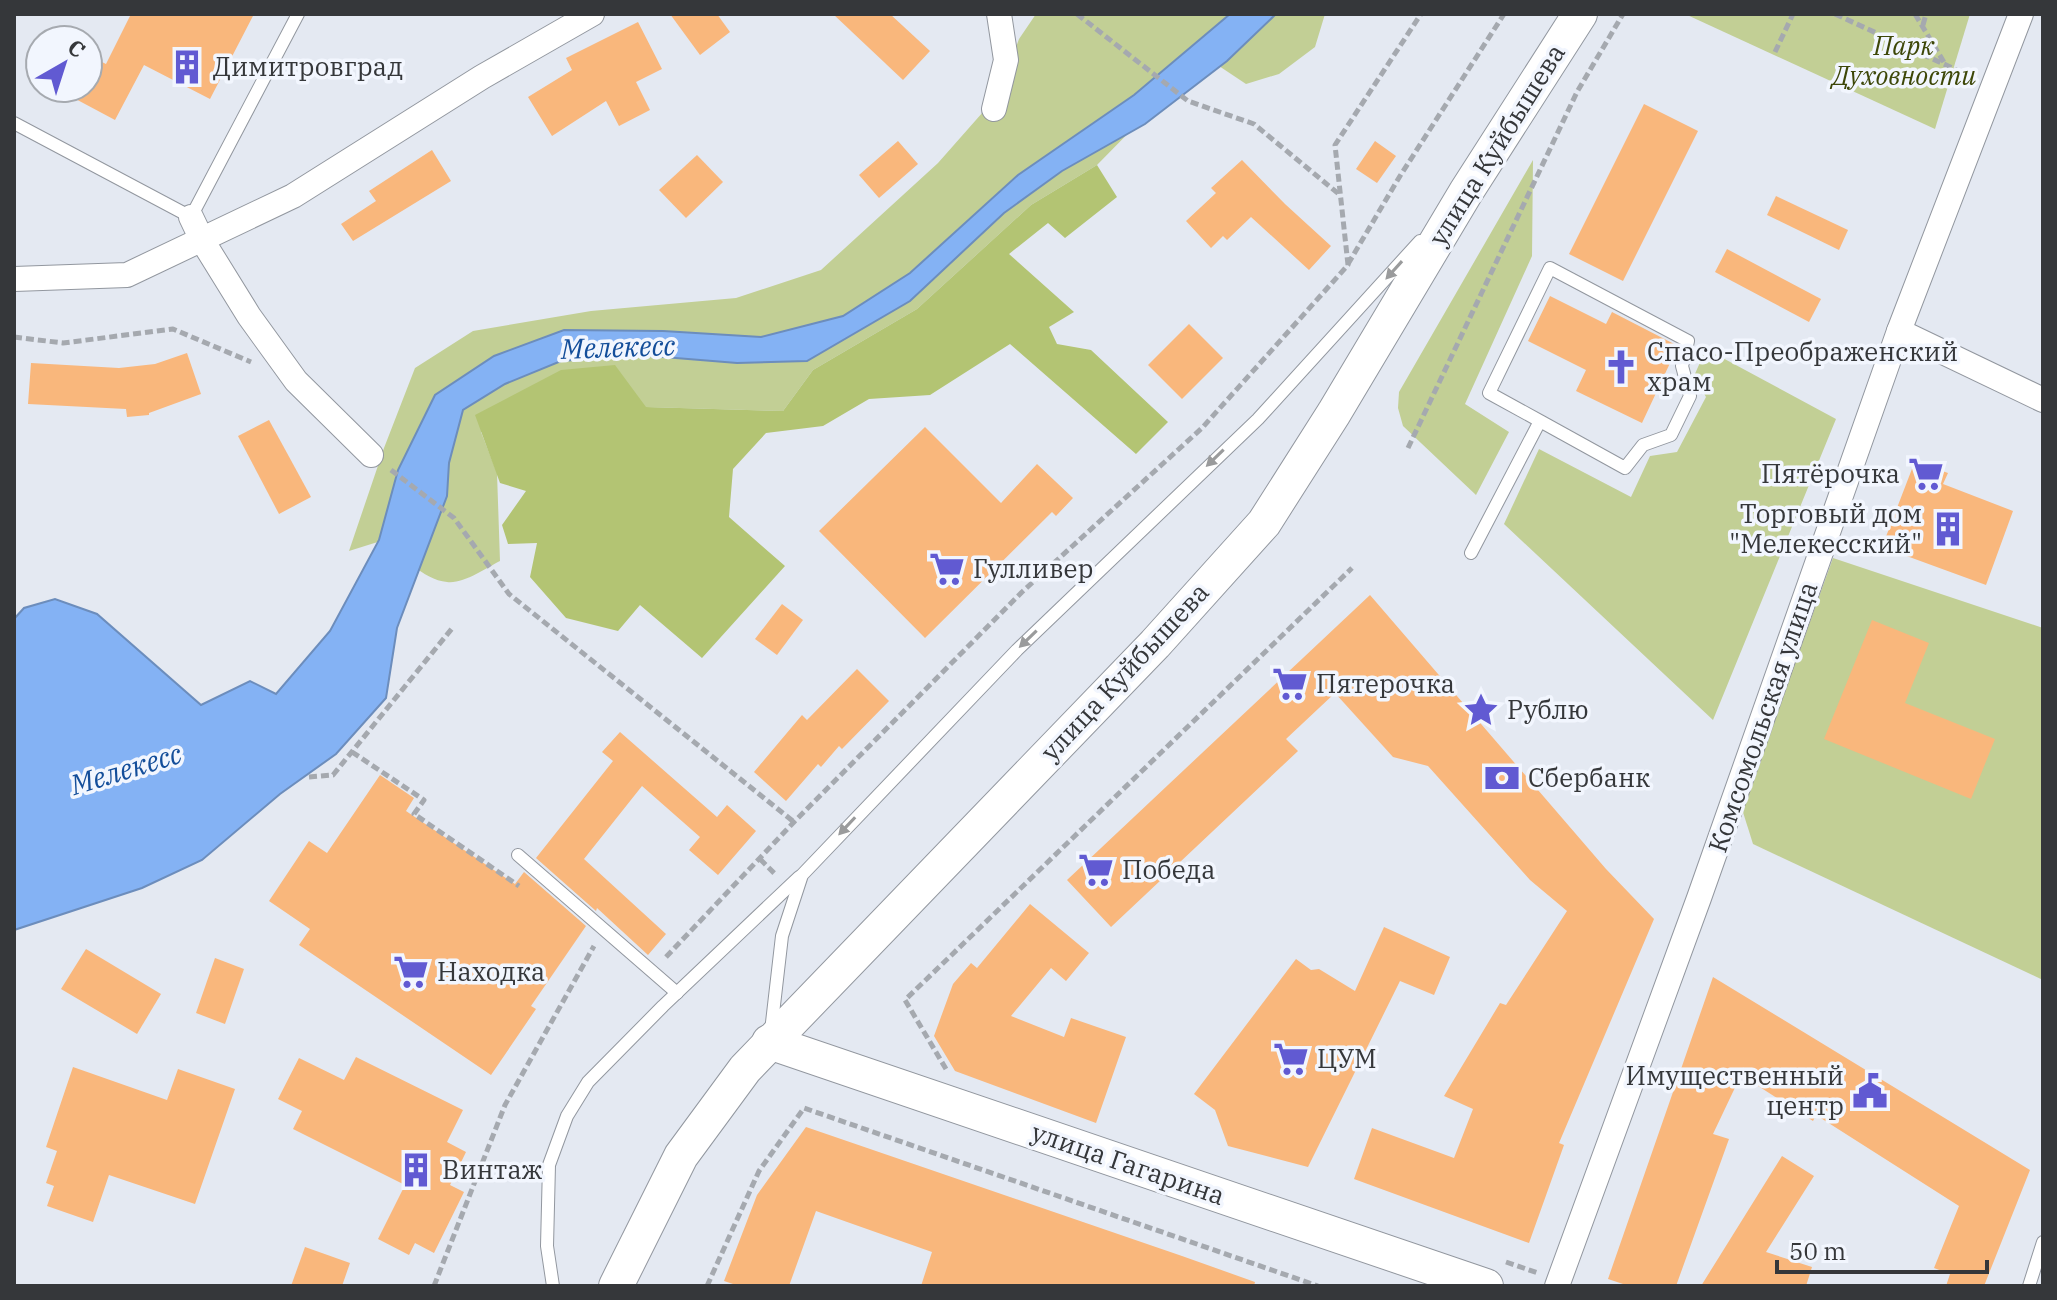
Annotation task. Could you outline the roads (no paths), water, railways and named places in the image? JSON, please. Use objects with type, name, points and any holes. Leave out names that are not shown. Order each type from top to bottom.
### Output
[{"type":"main road","name":"улица Куйбышева","points":[[616,1286],[681,1156],[745,1069],[1155,644],[1264,523],[1334,413],[1466,192],[1580,14]]},
{"type":"main road","name":"улица Гагарина","points":[[769,1042],[1493,1273]]},
{"type":"street","points":[[14,279],[127,275],[293,196],[482,77],[592,14]]},
{"type":"street","points":[[994,109],[1006,60],[999,14]]},
{"type":"street","name":"Комсомольская улица","points":[[1558,1283],[1699,898],[1899,331],[2021,14]]},
{"type":"street","points":[[191,217],[249,316],[296,381],[371,455]]},
{"type":"street","points":[[1899,331],[2043,400]]},
{"type":"lane","points":[[14,123],[191,217],[298,14]]},
{"type":"lane","points":[[553,1286],[547,1246],[549,1165],[567,1116],[588,1082],[802,875],[1017,650],[1258,419],[1466,192]]},
{"type":"lane","points":[[1550,268],[1688,341],[1682,366],[1690,396],[1671,435],[1643,445],[1625,468],[1540,421],[1489,393],[1550,268]]},
{"type":"lane","points":[[1471,553],[1540,421]]},
{"type":"lane","points":[[518,855],[677,993]]},
{"type":"lane","points":[[769,1042],[782,936],[802,875]]},
{"type":"lane","points":[[2029,1286],[2039,1263],[2043,1242]]},
{"type":"water","name":"Мелекесс","points":[[1230,14],[1276,14],[1227,61],[1145,124],[1062,171],[1004,213],[910,301],[807,361],[737,363],[639,355],[561,361],[505,384],[463,410],[449,463],[447,496],[397,628],[386,698],[336,754],[280,794],[202,860],[142,888],[14,930],[14,619],[24,608],[55,599],[97,614],[201,705],[250,681],[276,694],[330,631],[379,540],[398,470],[435,395],[494,356],[564,330],[663,331],[761,337],[843,316],[910,273],[1018,175],[1134,95]]},
{"type":"place","name":"Димитровград","points":[[187,67]]},
{"type":"place","name":"Спасо-Преображенский храм","points":[[1621,367]]},
{"type":"place","name":"Пятёрочка","points":[[1926,474]]},
{"type":"place","name":"Торговый дом \"Мелекесский\"","points":[[1948,529]]},
{"type":"place","name":"Гулливер","points":[[947,569]]},
{"type":"place","name":"Пятерочка","points":[[1290,684]]},
{"type":"place","name":"Рублю","points":[[1481,710]]},
{"type":"place","name":"Сбербанк","points":[[1502,778]]},
{"type":"place","name":"Победа","points":[[1096,870]]},
{"type":"place","name":"Находка","points":[[411,972]]},
{"type":"place","name":"ЦУМ","points":[[1291,1059]]},
{"type":"place","name":"Имущественный центр","points":[[1870,1091]]},
{"type":"place","name":"Винтаж","points":[[416,1170]]},
{"type":"park label","name":"Парк Духовности","points":[[1904,61]]}]
